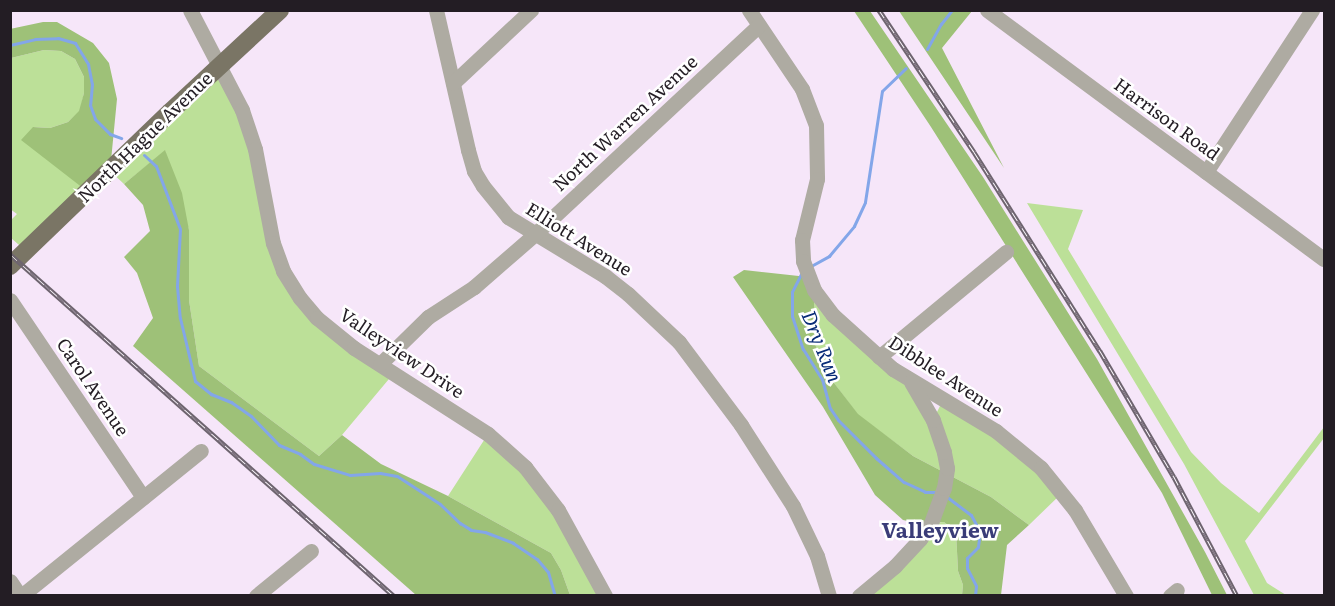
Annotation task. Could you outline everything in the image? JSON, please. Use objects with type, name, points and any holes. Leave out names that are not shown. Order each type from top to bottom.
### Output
[{"type":"main road","name":"North Hague Avenue","points":[[10,266],[280,10]]},
{"type":"street","name":"Valleyview Drive","points":[[190,10],[242,110],[252,139],[273,243],[288,280],[317,318],[380,364],[488,434],[525,467],[558,510],[605,596]]},
{"type":"street","name":"Elliott Avenue","points":[[436,10],[474,171],[493,201],[508,217],[605,276],[636,301],[679,342],[741,425],[793,506],[817,556],[829,596]]},
{"type":"street","points":[[453,83],[531,10]]},
{"type":"street","name":"Dibblee Avenue","points":[[749,10],[802,89],[816,125],[817,179],[802,240],[803,261],[808,278],[833,315],[879,357],[910,380],[996,431],[1041,468],[1075,510],[1126,596]]},
{"type":"street","name":"Harrison Road","points":[[987,10],[1007,16],[1206,172],[1324,259]]},
{"type":"street","points":[[1206,172],[1312,10]]},
{"type":"street","name":"North Warren Avenue","points":[[380,364],[428,317],[474,286],[536,234],[759,25]]},
{"type":"street","points":[[879,357],[1006,252]]},
{"type":"street","name":"Carol Avenue","points":[[10,300],[143,496]]},
{"type":"street","points":[[859,596],[908,553],[931,523],[942,493],[947,468],[944,452],[933,420],[910,380]]},
{"type":"street","points":[[10,581],[21,596],[201,451]]},
{"type":"street","points":[[255,596],[311,551]]},
{"type":"green space","points":[[854,11],[870,11],[983,177],[1097,359],[1227,595],[1212,595],[1162,493],[931,127]]},
{"type":"green space","points":[[899,11],[972,11],[942,48],[1004,168]]},
{"type":"green space","points":[[43,22],[57,22],[93,43],[109,63],[117,99],[110,171],[88,192],[21,140],[33,127],[50,128],[68,122],[79,111],[84,93],[84,77],[75,59],[61,51],[44,50],[11,58],[10,29]]},
{"type":"green space","points":[[44,50],[61,51],[75,59],[84,77],[84,93],[80,111],[68,122],[50,128],[33,127],[88,192],[26,251],[11,238],[10,221],[17,214],[10,209],[11,58]]},
{"type":"green space","points":[[220,65],[242,110],[269,224],[300,298],[394,373],[342,435],[319,456],[199,366],[189,300],[189,230],[165,151],[124,184],[110,171]]},
{"type":"green space","points":[[165,150],[182,193],[189,230],[189,300],[199,366],[319,456],[342,435],[381,464],[448,496],[551,553],[561,570],[570,595],[416,595],[133,346],[153,318],[137,273],[124,257],[150,231],[143,205],[124,184]]},
{"type":"green space","points":[[1027,203],[1083,210],[1068,249],[1191,452],[1221,483],[1259,513],[1324,427],[1324,438],[1245,541],[1267,583],[1286,595],[1254,595],[1184,464]]},
{"type":"green space","points":[[744,270],[808,277],[814,290],[815,343],[818,354],[831,379],[858,414],[913,456],[991,497],[1029,525],[1007,545],[1001,595],[962,595],[963,585],[958,571],[956,532],[944,522],[916,523],[903,520],[875,495],[823,407],[733,277]]},
{"type":"green space","points":[[814,290],[893,369],[933,420],[943,400],[996,431],[1062,493],[1029,525],[991,497],[913,456],[858,415],[831,379],[818,354],[815,343]]},
{"type":"green space","points":[[488,434],[525,467],[605,595],[570,595],[561,570],[551,553],[448,496]]},
{"type":"green space","points":[[944,522],[956,532],[958,571],[963,585],[962,595],[859,596],[931,523]]},
{"type":"waterway","name":"Dry Run","points":[[927,49],[952,10]]},
{"type":"waterway","points":[[10,45],[35,39],[58,38],[75,43],[88,64],[92,84],[90,105],[95,119],[110,134],[121,138]]},
{"type":"waterway","name":"Dry Run","points":[[811,266],[829,256],[854,226],[865,202],[882,91],[906,68]]},
{"type":"waterway","points":[[144,155],[156,166],[180,229],[177,286],[180,318],[195,381],[211,394],[231,402],[251,416],[279,445],[300,454],[314,464],[350,475],[380,473],[397,476],[440,504],[471,530],[485,532],[513,543],[537,559],[548,572],[555,596]]},
{"type":"waterway","name":"Dry Run","points":[[801,274],[792,292],[792,316],[803,349],[822,379],[830,408],[838,420],[904,482],[925,492],[938,492]]},
{"type":"waterway","name":"Dry Run","points":[[947,497],[971,515],[980,532],[978,547],[967,558],[967,568],[976,586],[975,596]]},
{"type":"railway","points":[[879,10],[974,152],[1100,351],[1174,477],[1237,596]]},
{"type":"railway","points":[[10,254],[394,596]]},
{"type":"district","name":"Valleyview","points":[[940,529]]}]
